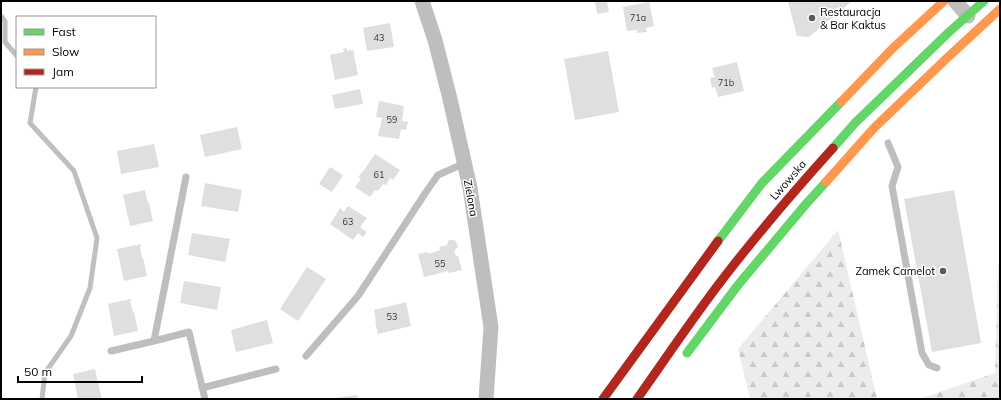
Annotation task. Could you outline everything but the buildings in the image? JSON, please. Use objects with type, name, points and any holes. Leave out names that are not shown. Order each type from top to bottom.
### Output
[{"type":"main road","points":[[603,399],[699,266],[762,183],[893,48],[944,1]]},
{"type":"main road","name":"Lwowska","points":[[637,399],[725,276],[788,198],[855,123],[948,33],[984,1]]},
{"type":"main road","points":[[683,358],[738,285],[816,192],[874,128],[1000,9]]},
{"type":"street","name":"Zielona","points":[[422,1],[435,40],[470,188],[491,327],[486,399]]},
{"type":"street","points":[[955,1],[968,16]]},
{"type":"lane","points":[[888,143],[898,167],[892,186],[922,353],[929,365],[937,368]]},
{"type":"lane","points":[[306,356],[358,296],[438,175],[464,163]]},
{"type":"lane","points":[[154,341],[186,177]]},
{"type":"lane","points":[[111,352],[189,332],[205,399]]},
{"type":"lane","points":[[202,388],[276,369]]},
{"type":"green space","points":[[838,230],[877,399],[750,399],[738,349]]},
{"type":"green space","points":[[1000,264],[1000,399],[919,399],[995,373],[998,265]]},
{"type":"waterway","points":[[1,16],[5,21],[5,42],[16,55]]},
{"type":"waterway","points":[[36,88],[30,123],[74,171],[97,238],[90,288],[71,336],[45,373],[42,399]]},
{"type":"traffic: fast","points":[[833,148],[855,123],[948,33],[984,1]]},
{"type":"traffic: fast","points":[[718,241],[762,183],[841,102]]},
{"type":"traffic: fast","points":[[687,353],[738,285],[826,182]]},
{"type":"traffic: slow","points":[[841,102],[893,48],[944,1]]},
{"type":"traffic: slow","points":[[826,182],[874,128],[1000,9]]},
{"type":"traffic: jam","points":[[637,399],[725,276],[751,243],[833,148]]},
{"type":"traffic: jam","points":[[603,399],[718,241]]},
{"type":"place","name":"Restauracja & Bar Kaktus","points":[[812,18]]},
{"type":"place","name":"Zamek Camelot","points":[[943,271]]}]
